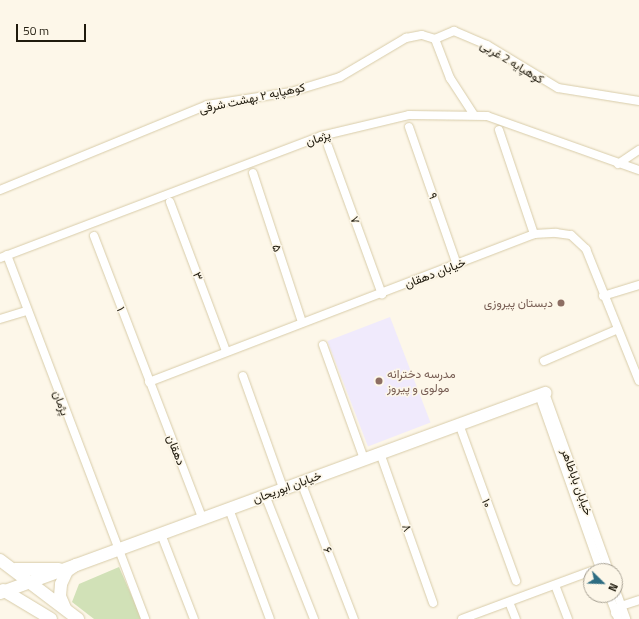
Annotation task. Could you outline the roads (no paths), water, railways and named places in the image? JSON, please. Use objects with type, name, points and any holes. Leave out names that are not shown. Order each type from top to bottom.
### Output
[{"type":"main road","name":"خیابان ابوریحان","points":[[2,591],[31,582],[59,569],[161,534],[542,394]]},
{"type":"main road","points":[[65,608],[60,596],[61,584],[67,571],[81,562]]},
{"type":"main road","points":[[5,564],[59,569]]},
{"type":"main road","points":[[5,564],[31,582],[78,619]]},
{"type":"main road","points":[[2,591],[51,619]]},
{"type":"street","name":"کوهپایه 2 غربی","points":[[435,39],[454,31],[487,45],[558,88],[639,101]]},
{"type":"street","name":"کوهپایه ۲ بهشت شرقی","points":[[0,190],[207,105],[298,90],[340,77],[406,38],[422,35],[435,39]]},
{"type":"street","points":[[435,39],[450,78],[474,115]]},
{"type":"street","name":"پژمان","points":[[146,619],[117,549],[4,257],[321,136],[408,115],[487,116],[618,164],[639,170]]},
{"type":"street","name":"۹","points":[[409,127],[457,265]]},
{"type":"street","points":[[499,130],[534,234]]},
{"type":"street","name":"۷","points":[[328,146],[382,294]]},
{"type":"street","points":[[618,164],[639,150]]},
{"type":"street","name":"۵","points":[[253,173],[302,322]]},
{"type":"street","name":"۳","points":[[170,202],[226,351]]},
{"type":"street","name":"خیابان دهقان","points":[[149,382],[302,322],[382,294],[534,234],[562,234],[579,240],[639,381]]},
{"type":"street","name":"۱","points":[[94,236],[149,382]]},
{"type":"street","points":[[603,296],[639,285]]},
{"type":"street","points":[[0,319],[26,311]]},
{"type":"street","points":[[544,361],[616,330]]},
{"type":"street","points":[[323,344],[364,459]]},
{"type":"street","points":[[243,376],[284,488]]},
{"type":"street","name":"دهقان","points":[[149,382],[202,518]]},
{"type":"street","name":"خیابان باباطاهر","points":[[542,394],[594,563]]},
{"type":"street","name":"خیابان باباطاهر","points":[[542,394],[606,563]]},
{"type":"street","name":"۱۰","points":[[459,424],[516,581]]},
{"type":"street","name":"۸","points":[[380,453],[434,603]]},
{"type":"street","name":"۶","points":[[302,482],[354,619]]},
{"type":"street","points":[[265,495],[314,619]]},
{"type":"street","points":[[229,509],[270,619]]},
{"type":"street","points":[[161,534],[194,619]]},
{"type":"street","points":[[465,619],[583,575]]},
{"type":"street","points":[[554,585],[568,619]]},
{"type":"street","points":[[618,613],[639,600]]},
{"type":"street","points":[[509,602],[516,619]]},
{"type":"street","points":[[613,603],[618,613],[626,619]]},
{"type":"street","points":[[617,603],[618,613]]},
{"type":"place","name":"دبستان پیروزی","points":[[561,303]]},
{"type":"place","name":"مدرسه دخترانه مولوی و پیروز","points":[[379,381]]}]
